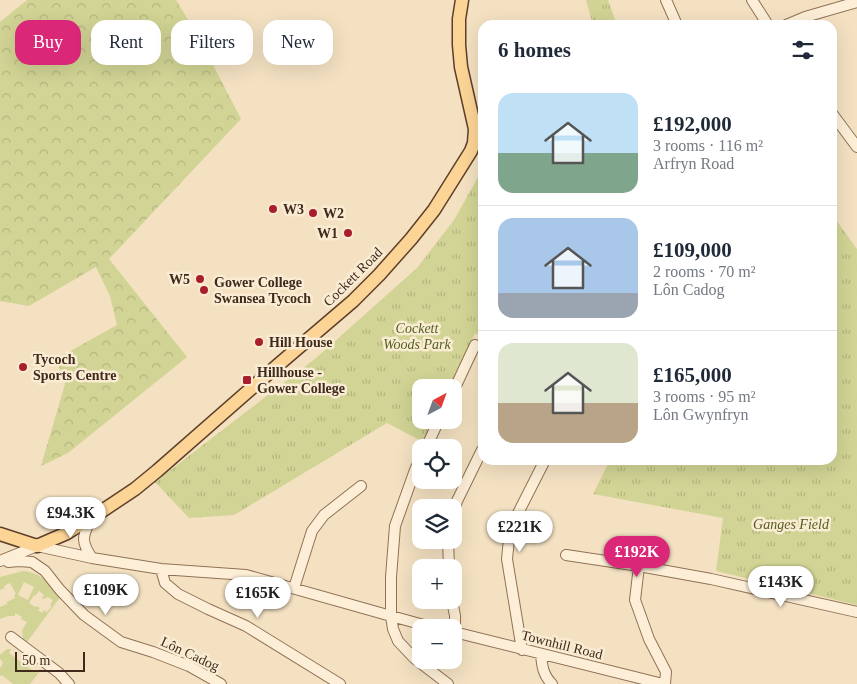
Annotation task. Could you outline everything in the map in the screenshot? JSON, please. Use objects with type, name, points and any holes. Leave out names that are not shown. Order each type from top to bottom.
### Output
[{"type":"main road","name":"Cockett Road","points":[[37,546],[67,533],[91,518],[135,489],[157,471],[353,301],[379,276],[434,210],[471,151],[475,136],[458,45],[462,0]]},
{"type":"main road","points":[[0,534],[57,537]]},
{"type":"main road","points":[[0,534],[37,546]]},
{"type":"street","points":[[666,0],[675,20]]},
{"type":"street","points":[[752,0],[765,20]]},
{"type":"street","points":[[798,20],[857,2]]},
{"type":"street","points":[[837,120],[857,147]]},
{"type":"street","points":[[459,379],[475,345]]},
{"type":"street","points":[[458,499],[478,458]]},
{"type":"street","points":[[522,650],[507,559],[510,529],[542,465]]},
{"type":"street","points":[[412,478],[395,526],[391,577],[391,616],[398,641],[414,658],[448,684]]},
{"type":"street","points":[[294,588],[312,530],[324,515],[361,486]]},
{"type":"street","points":[[91,518],[83,538],[92,558]]},
{"type":"street","points":[[0,562],[37,546],[92,558],[161,569],[246,575],[412,622]]},
{"type":"street","points":[[566,555],[711,579],[857,612]]},
{"type":"street","name":"Lôn Cadog","points":[[0,562],[32,562],[45,571],[84,615],[121,642],[189,666],[221,684]]},
{"type":"street","points":[[639,566],[636,600],[649,639],[666,672],[664,684]]},
{"type":"street","points":[[161,569],[165,583],[178,594],[246,626],[340,684]]},
{"type":"street","name":"Townhill Road","points":[[462,634],[664,684]]},
{"type":"street","points":[[11,637],[59,673],[69,684]]},
{"type":"street","points":[[541,654],[542,667],[547,680],[552,684]]},
{"type":"green space","points":[[27,0],[176,0],[188,20],[171,20],[171,65],[213,65],[241,119],[109,259],[187,357],[68,453],[41,466],[65,384],[56,359],[117,325],[110,296],[96,267],[29,306],[0,301],[0,22]]},
{"type":"green space","points":[[586,0],[608,0],[615,20],[592,20]]},
{"type":"green space","name":"Cockett Woods Park","points":[[478,177],[478,335],[475,333],[453,379],[412,379],[412,429],[430,429],[424,439],[417,439],[387,423],[234,515],[189,518],[155,482],[316,358],[417,268],[454,220]]},
{"type":"green space","name":"Ganges Field","points":[[837,221],[857,249],[857,605],[716,571],[723,518],[593,494],[608,465],[837,465]]},
{"type":"green space","points":[[23,571],[29,572],[44,579],[61,596],[27,642],[23,639],[22,630],[27,622],[21,619],[22,617],[15,613],[15,616],[0,619],[0,607],[15,598],[14,595],[16,594],[10,583],[0,590],[0,577]],"holes":[[[24,582],[34,587],[28,600],[18,595]],[[39,591],[44,595],[42,598],[48,597],[53,600],[50,605],[52,606],[47,612],[44,610],[42,613],[38,610],[40,608],[29,603]]]},
{"type":"green space","points":[[7,649],[11,649],[9,653],[36,673],[41,670],[30,684],[13,684],[2,675],[0,676],[0,668],[3,664],[0,655]]},
{"type":"place","name":"W3","points":[[273,209]]},
{"type":"place","name":"W2","points":[[313,213]]},
{"type":"place","name":"W1","points":[[348,233]]},
{"type":"place","name":"W5","points":[[200,279]]},
{"type":"place","name":"Gower College Swansea Tycoch","points":[[204,290]]},
{"type":"place","name":"Hill House","points":[[259,342]]},
{"type":"place","name":"Tycoch Sports Centre","points":[[23,367]]},
{"type":"place","name":"Hillhouse - Gower College","points":[[247,380]]}]
